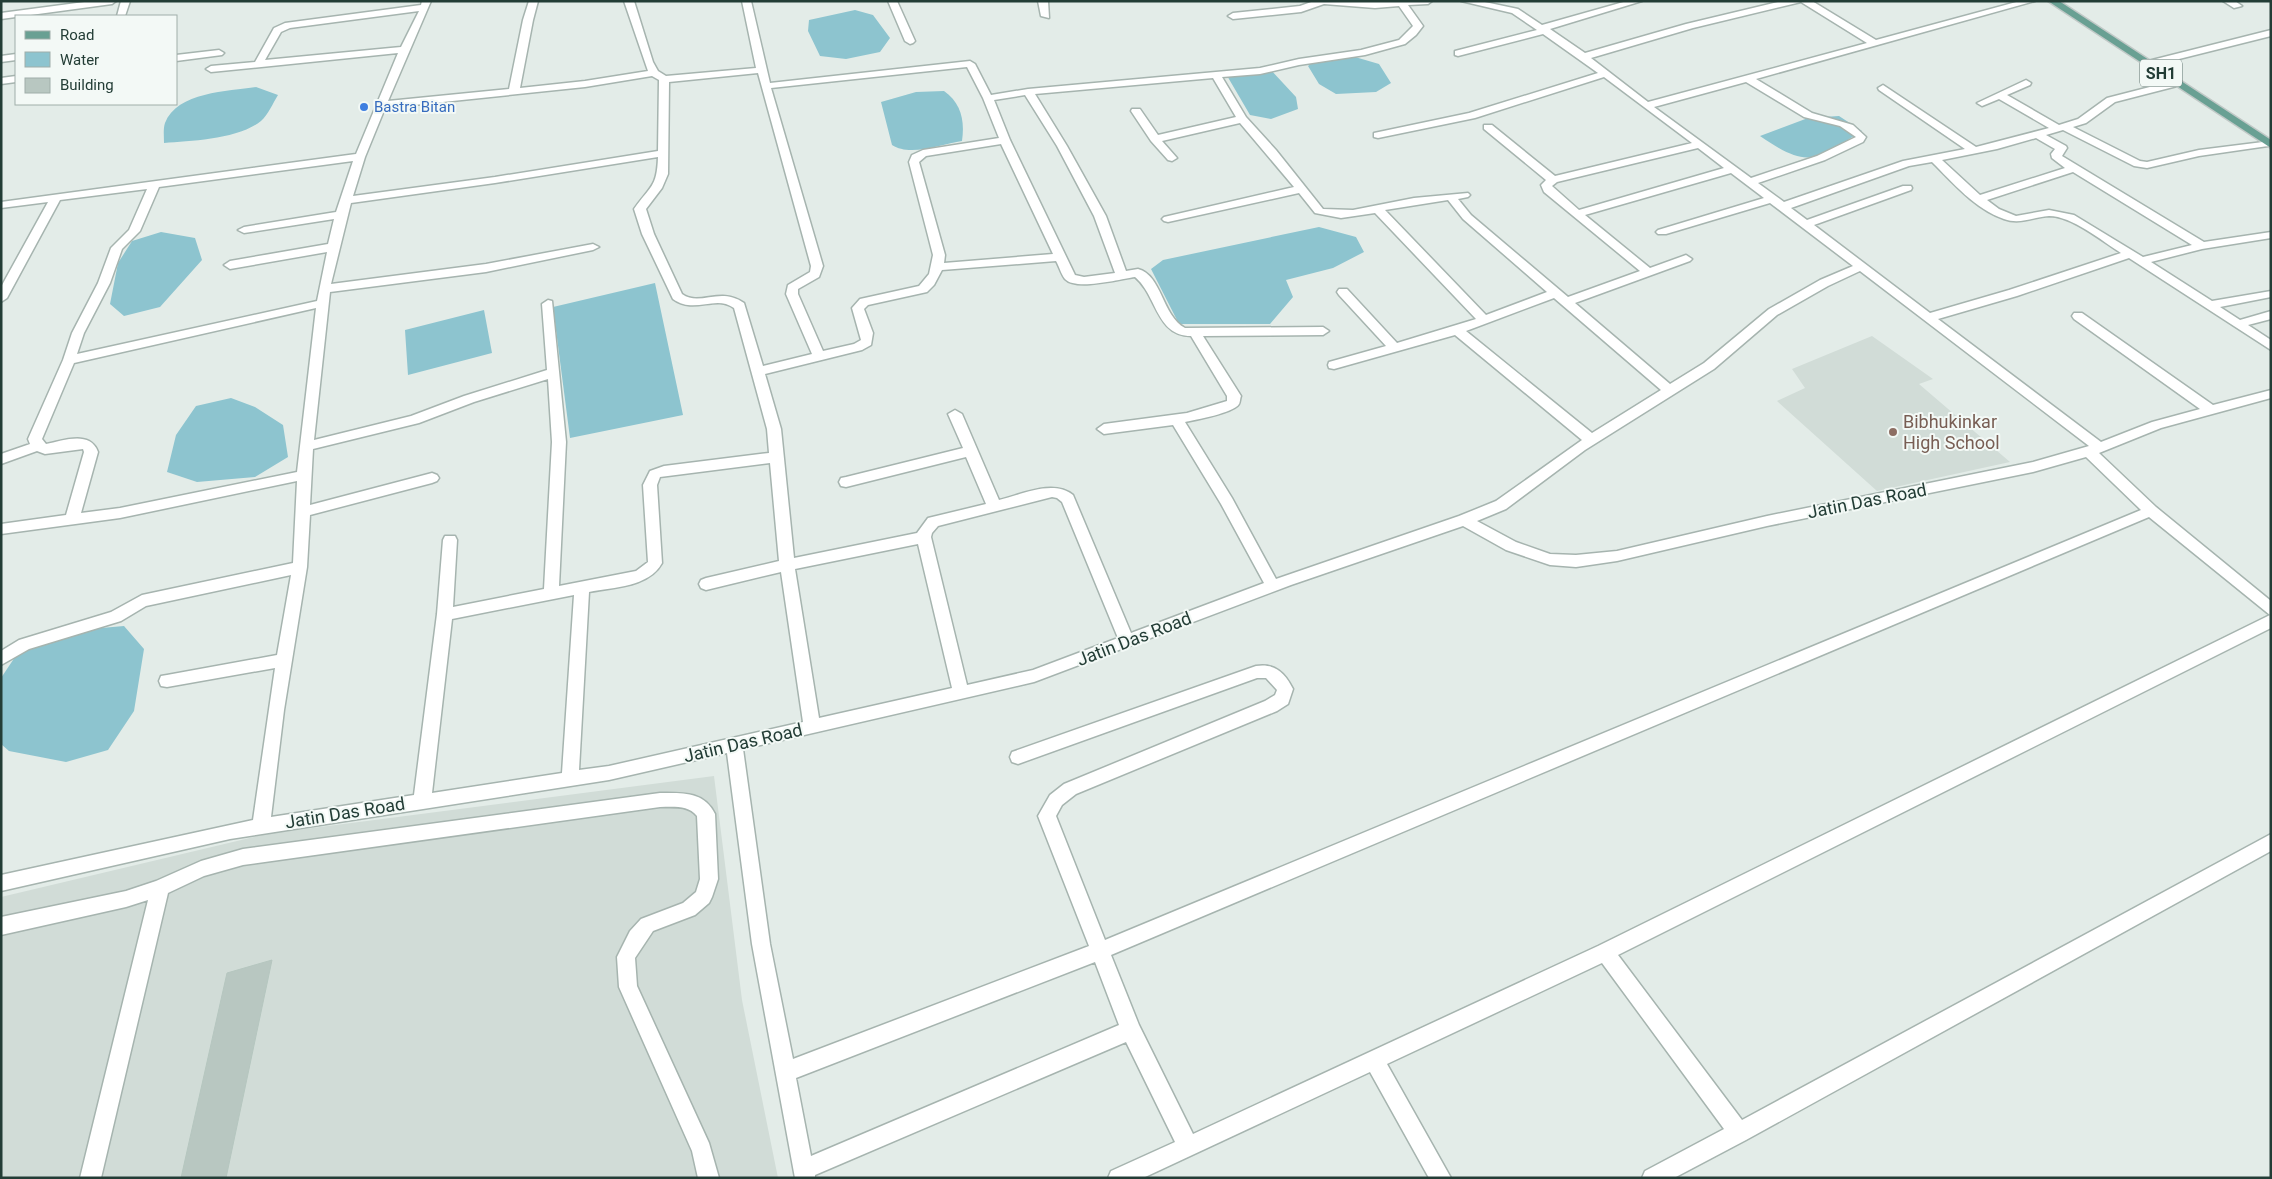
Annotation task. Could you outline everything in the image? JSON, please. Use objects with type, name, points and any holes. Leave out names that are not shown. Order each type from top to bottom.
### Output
[{"type":"main road","name":"SH1","points":[[2052,1],[2269,144]]},
{"type":"street","points":[[18,15],[112,1]]},
{"type":"street","points":[[121,15],[126,1]]},
{"type":"street","points":[[514,91],[528,20],[534,1]]},
{"type":"street","points":[[629,1],[629,6],[639,29],[647,61],[659,76],[664,154],[662,183],[640,209],[648,234],[677,296],[682,302],[688,304],[725,298],[734,299],[740,306],[760,371],[774,429],[787,565],[812,727]]},
{"type":"street","points":[[746,1],[755,31],[766,86],[817,266],[815,274],[792,288],[792,294],[819,357]]},
{"type":"street","points":[[892,1],[910,41]]},
{"type":"street","points":[[1043,1],[1046,16]]},
{"type":"street","points":[[1233,16],[1301,9],[1321,2],[1375,5],[1428,1]]},
{"type":"street","points":[[1465,1],[1515,11],[1584,57],[1646,106],[1700,144],[2094,449],[2151,511],[2271,610]]},
{"type":"street","points":[[1515,11],[1522,1]]},
{"type":"street","points":[[1458,53],[1638,1]]},
{"type":"street","points":[[1584,57],[1662,32],[1755,9],[1797,1]]},
{"type":"street","points":[[1805,1],[1874,43]]},
{"type":"street","points":[[1646,106],[2031,1]]},
{"type":"street","points":[[2227,1],[2237,6]]},
{"type":"street","points":[[988,98],[1028,92],[1260,71],[1299,62],[1362,53],[1402,42],[1413,33],[1418,26],[1402,3]]},
{"type":"street","points":[[261,826],[284,660],[300,567],[304,475],[323,296],[341,215],[360,157],[426,4]]},
{"type":"street","points":[[259,63],[277,30],[280,28],[426,4]]},
{"type":"street","points":[[1,16],[15,16]]},
{"type":"street","points":[[2147,64],[2271,33]]},
{"type":"street","points":[[212,69],[405,49]]},
{"type":"street","points":[[178,58],[219,53]]},
{"type":"street","points":[[1,59],[15,57]]},
{"type":"street","points":[[766,86],[964,63],[970,64],[974,68],[1005,140],[1070,277],[1075,280],[1084,281],[1138,273],[1146,278],[1168,322],[1176,330],[1195,333],[1323,331]]},
{"type":"street","points":[[381,105],[659,76],[762,70]]},
{"type":"street","points":[[1215,74],[1242,119],[1272,152],[1319,211],[1330,215],[1464,195]]},
{"type":"street","points":[[1378,135],[1471,116],[1536,94],[1605,74]]},
{"type":"street","points":[[1,81],[15,79]]},
{"type":"street","points":[[1749,182],[1821,158],[1862,137],[1841,121],[1819,119],[1808,115],[1750,79]]},
{"type":"street","points":[[1782,207],[1907,163],[1997,146],[2082,121],[2111,100],[2177,82]]},
{"type":"street","points":[[1982,103],[2026,83]]},
{"type":"street","points":[[1883,88],[1974,150]]},
{"type":"street","points":[[1028,92],[1062,146],[1100,216],[1122,275]]},
{"type":"street","points":[[2001,96],[2060,127],[2138,164],[2147,165],[2199,153],[2269,144]]},
{"type":"street","points":[[1136,111],[1155,139],[1172,158]]},
{"type":"street","points":[[1155,139],[1242,119]]},
{"type":"street","points":[[1488,127],[1553,180]]},
{"type":"street","points":[[2037,134],[2062,148],[2055,156],[2202,246]]},
{"type":"street","points":[[760,371],[858,347],[867,342],[868,335],[858,308],[864,302],[922,289],[928,285],[938,268],[939,255],[914,162],[916,157],[923,153],[1005,140]]},
{"type":"street","points":[[1647,271],[1548,190],[1548,182],[1700,144]]},
{"type":"street","points":[[346,200],[664,154]]},
{"type":"street","points":[[1,205],[360,157]]},
{"type":"street","points":[[1933,157],[1978,199],[2010,218],[2018,219],[2047,211],[2060,212],[2130,254],[2271,346]]},
{"type":"street","points":[[1978,199],[2074,168]]},
{"type":"street","points":[[1576,214],[1732,169]]},
{"type":"street","points":[[37,446],[34,439],[69,360],[78,333],[104,283],[117,248],[134,231],[154,185]]},
{"type":"street","points":[[1804,225],[1907,188]]},
{"type":"street","points":[[1168,219],[1302,189]]},
{"type":"street","points":[[1451,197],[1467,217],[1670,391]]},
{"type":"street","points":[[1,298],[56,198]]},
{"type":"street","points":[[1662,232],[1771,199]]},
{"type":"street","points":[[1377,208],[1484,320]]},
{"type":"street","points":[[244,230],[341,215]]},
{"type":"street","points":[[2141,261],[2202,246],[2271,235]]},
{"type":"street","points":[[230,265],[334,247]]},
{"type":"street","points":[[69,360],[323,296],[486,268],[593,247]]},
{"type":"street","points":[[1927,318],[2013,293],[2130,254]]},
{"type":"street","points":[[938,268],[1061,257]]},
{"type":"street","points":[[1567,302],[1686,258]]},
{"type":"street","name":"Jatin Das Road","points":[[1,883],[230,831],[610,774],[1034,676],[1273,586],[1464,520],[1501,505],[1592,440],[1709,366],[1773,312],[1824,283],[1860,267]]},
{"type":"street","points":[[1343,292],[1395,348]]},
{"type":"street","points":[[1334,365],[1457,330],[1556,293]]},
{"type":"street","points":[[2210,305],[2268,294]]},
{"type":"street","points":[[548,304],[559,442],[551,592]]},
{"type":"street","points":[[2239,324],[2271,315]]},
{"type":"street","points":[[2078,316],[2211,410]]},
{"type":"street","points":[[1457,330],[1592,440]]},
{"type":"street","points":[[1104,429],[1176,419],[1221,409],[1233,403],[1234,396],[1195,333]]},
{"type":"street","points":[[307,446],[414,420],[469,399],[552,373]]},
{"type":"street","name":"Jatin Das Road","points":[[1464,520],[1511,546],[1550,560],[1576,560],[1617,556],[1767,521],[2033,467],[2094,449],[2158,425],[2271,394]]},
{"type":"street","points":[[955,414],[994,506]]},
{"type":"street","points":[[1176,419],[1227,502],[1273,586]]},
{"type":"street","points":[[1,459],[37,446],[45,449],[84,443],[89,446],[91,452],[72,520]]},
{"type":"street","points":[[846,482],[971,451]]},
{"type":"street","points":[[445,614],[640,576],[655,563],[650,485],[655,474],[664,470],[777,457]]},
{"type":"street","points":[[1,529],[120,513],[304,475]]},
{"type":"street","points":[[303,512],[432,478]]},
{"type":"street","points":[[961,693],[924,537],[925,531],[933,522],[1052,492],[1061,493],[1068,499],[1127,641]]},
{"type":"street","points":[[785,1072],[1100,951],[1532,768],[2134,520],[2151,511]]},
{"type":"street","points":[[706,584],[787,565],[924,537]]},
{"type":"street","points":[[422,801],[445,614],[450,540]]},
{"type":"street","points":[[1,659],[24,644],[116,617],[142,601],[300,567]]},
{"type":"street","points":[[570,779],[582,588]]},
{"type":"street","points":[[1118,1178],[1605,952],[2271,621]]},
{"type":"street","points":[[167,681],[284,660]]},
{"type":"street","points":[[1018,757],[1256,672],[1267,670],[1276,674],[1285,689],[1282,699],[1271,706],[1070,789],[1056,800],[1047,816],[1131,1030],[1188,1147]]},
{"type":"street","points":[[734,745],[761,944],[804,1173],[1131,1030]]},
{"type":"street","points":[[1,926],[126,899],[160,888],[201,869],[243,857],[660,800],[684,800],[698,804],[706,814],[709,879],[703,897],[689,909],[647,925],[626,957],[628,987],[702,1150],[709,1178]]},
{"type":"street","points":[[1652,1178],[2271,842]]},
{"type":"street","points":[[90,1178],[160,888]]},
{"type":"street","points":[[1605,952],[1739,1132]]},
{"type":"street","points":[[1374,1060],[1441,1178]]},
{"type":"shaded area","name":"Bibhukinkar High School","points":[[1872,336],[1933,379],[1919,384],[2010,462],[1877,491],[1777,401],[1805,388],[1792,369]]},
{"type":"shaded area","points":[[714,776],[742,1000],[778,1178],[1,1178],[1,897],[266,834]]},
{"type":"water","points":[[855,10],[873,15],[890,38],[880,52],[846,59],[820,56],[808,31],[809,20]]},
{"type":"water","points":[[1355,57],[1379,64],[1391,83],[1376,92],[1336,94],[1319,84],[1308,66],[1315,60]]},
{"type":"water","points":[[1269,68],[1296,97],[1298,109],[1271,119],[1250,115],[1226,74]]},
{"type":"water","points":[[256,87],[278,95],[264,118],[252,127],[215,138],[164,143],[165,123],[171,113],[180,105],[204,95]]},
{"type":"water","points":[[944,91],[958,107],[963,126],[962,141],[917,150],[908,150],[892,145],[881,102],[916,92]]},
{"type":"water","points":[[1839,116],[1862,131],[1833,149],[1812,157],[1790,154],[1760,136],[1808,118]]},
{"type":"water","points":[[1319,227],[1356,237],[1364,252],[1333,268],[1286,280],[1293,297],[1270,324],[1179,324],[1151,269],[1163,260]]},
{"type":"water","points":[[161,232],[195,238],[202,260],[160,307],[124,316],[110,304],[118,263],[132,241]]},
{"type":"water","points":[[655,283],[683,415],[570,438],[553,307]]},
{"type":"water","points":[[484,310],[492,353],[408,375],[405,330]]},
{"type":"water","points":[[231,398],[255,407],[283,425],[288,457],[255,477],[197,482],[167,472],[176,435],[196,406]]},
{"type":"water","points":[[124,626],[144,649],[134,711],[108,750],[66,762],[9,751],[1,744],[1,678],[21,648],[67,631]]},
{"type":"building","points":[[272,960],[226,1178],[181,1178],[227,973]]},
{"type":"place","name":"Bastra Bitan","points":[[364,107]]},
{"type":"place","name":"Bibhukinkar High School","points":[[1893,432]]}]
